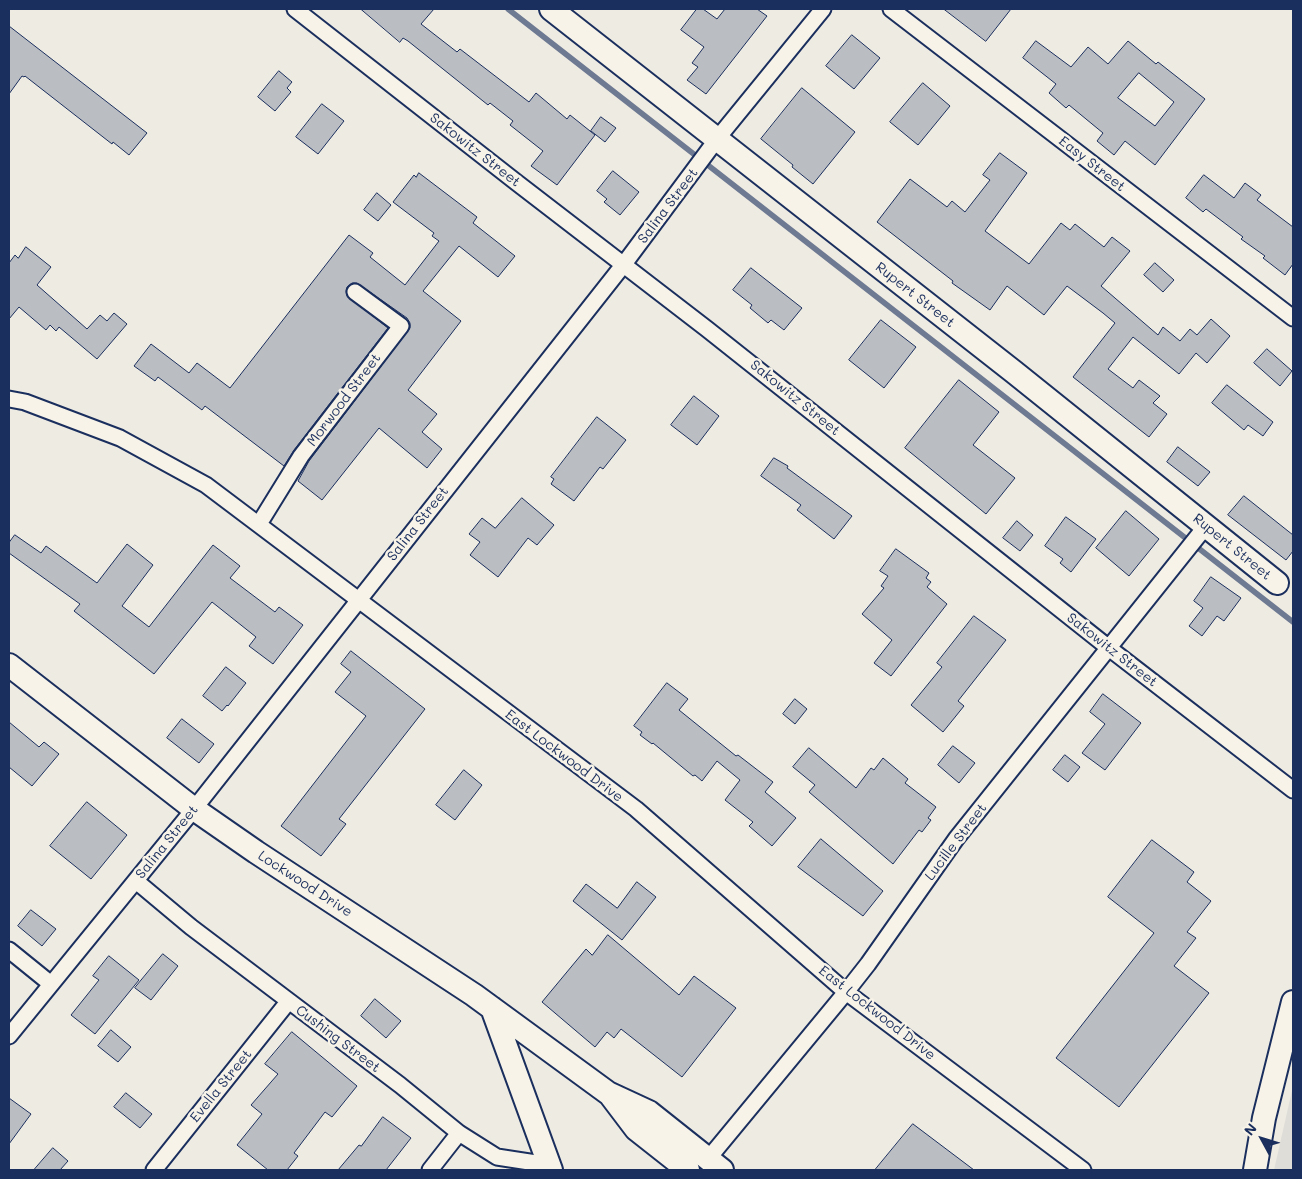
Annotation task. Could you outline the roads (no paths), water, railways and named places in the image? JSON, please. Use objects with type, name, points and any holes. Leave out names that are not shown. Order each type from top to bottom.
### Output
[{"type":"main road","name":"Rupert Street","points":[[550,9],[714,144],[1022,378],[1202,532],[1277,583]]},
{"type":"main road","name":"Lockwood Drive","points":[[9,665],[194,810],[474,995],[608,1093],[650,1112],[715,1165]]},
{"type":"main road","points":[[1255,1170],[1264,1118],[1293,1002]]},
{"type":"main road","points":[[492,1008],[550,1168]]},
{"type":"main road","name":"Lockwood Drive","points":[[608,1093],[636,1129],[688,1170]]},
{"type":"main road","points":[[1244,1170],[1264,1118]]},
{"type":"street","name":"Sakowitz Street","points":[[295,9],[624,264],[1109,648],[1293,790]]},
{"type":"street","name":"Salina Street","points":[[9,1036],[194,810],[624,264],[714,144],[823,9]]},
{"type":"street","name":"Easy Street","points":[[891,9],[1293,318]]},
{"type":"street","name":"Morwood Street","points":[[259,524],[301,456],[401,326],[354,292]]},
{"type":"street","name":"East Lockwood Drive","points":[[9,399],[25,402],[120,438],[206,486],[259,524],[636,810],[846,992],[1083,1170]]},
{"type":"street","name":"Lucille Street","points":[[715,1165],[868,964],[956,839],[1202,532]]},
{"type":"street","name":"Cushing Street","points":[[136,881],[191,927],[400,1085],[459,1133],[497,1157],[550,1168]]},
{"type":"street","points":[[9,950],[51,984]]},
{"type":"street","name":"Evella Street","points":[[154,1170],[288,1002]]},
{"type":"street","points":[[430,1170],[459,1133]]},
{"type":"waterway","points":[[508,9],[1293,622]]}]
